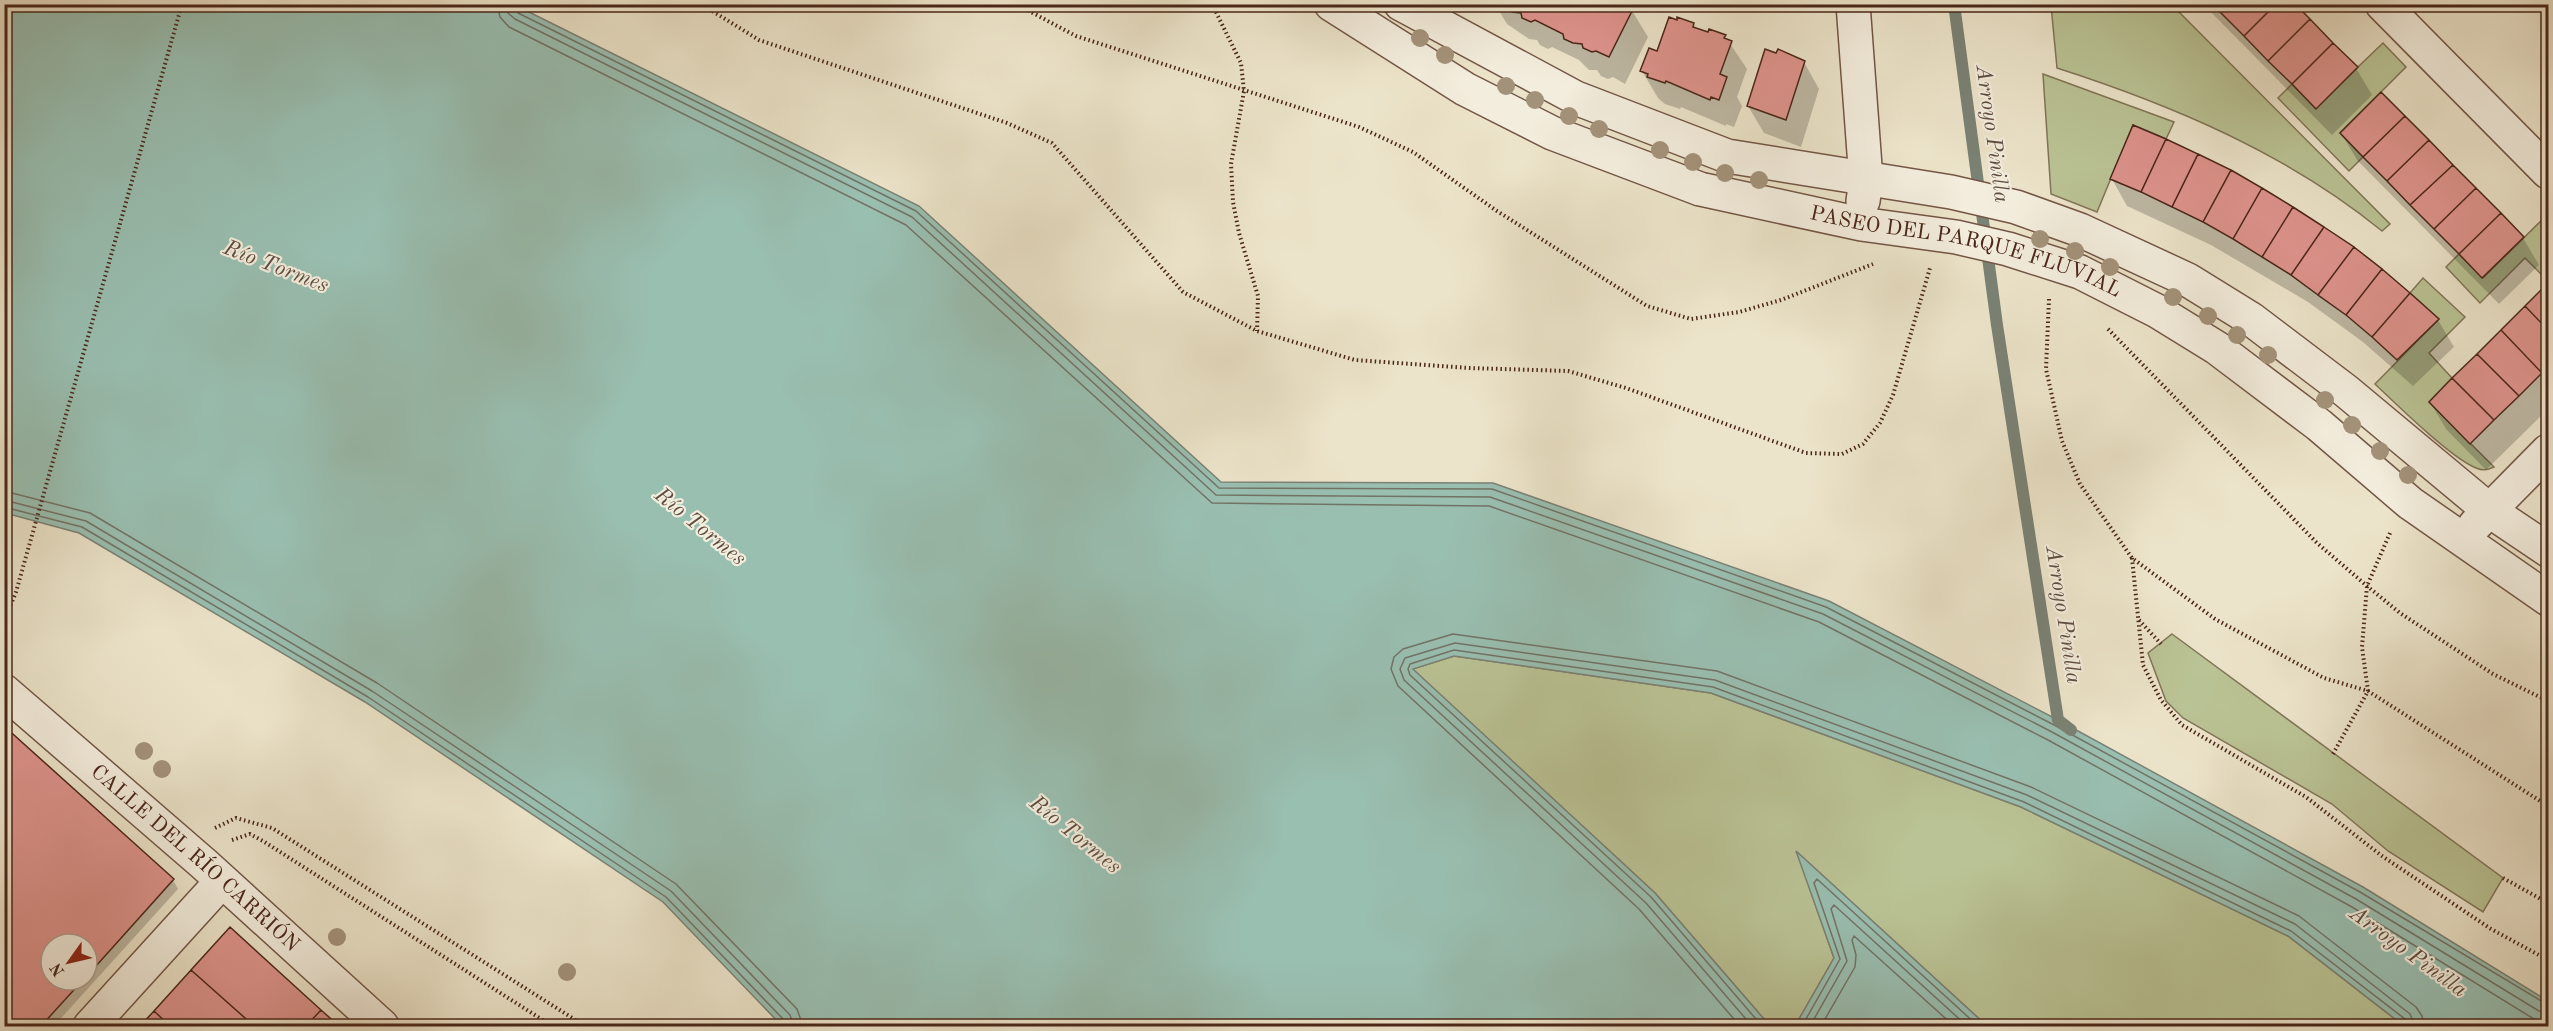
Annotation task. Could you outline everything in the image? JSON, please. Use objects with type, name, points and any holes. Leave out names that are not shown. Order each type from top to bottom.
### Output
[{"type":"street","name":"PASEO DEL PARQUE FLUVIAL","points":[[1331,4],[1465,89],[1552,133],[1700,189],[1861,224],[1956,237],[2008,249],[2080,272],[2157,311],[2217,348],[2319,426],[2405,500],[2548,599]]},
{"type":"street","name":"PASEO DEL PARQUE FLUVIAL","points":[[1401,4],[1575,98],[1727,156],[1951,192],[2016,207],[2080,230],[2188,280],[2251,319],[2346,391],[2490,511],[2548,550]]},
{"type":"street","points":[[1853,4],[1866,180],[1861,224]]},
{"type":"street","points":[[2382,4],[2548,172]]},
{"type":"street","points":[[2460,539],[2548,451]]},
{"type":"street","name":"CALLE DEL RÍO CARRIÓN","points":[[4,691],[213,873],[382,1026]]},
{"type":"street","points":[[90,1026],[213,873]]},
{"type":"path","points":[[4,622],[16,591],[182,4]]},
{"type":"path","points":[[700,4],[759,40],[1007,123],[1052,143],[1183,292],[1257,331],[1355,360],[1469,368],[1568,371],[1626,388],[1806,453],[1842,454],[1863,444],[1880,423],[1893,395],[1932,264]]},
{"type":"path","points":[[1016,4],[1076,36],[1359,127],[1413,152],[1597,277],[1647,306],[1692,319],[1739,312],[1781,300],[1879,261]]},
{"type":"path","points":[[1212,4],[1241,63],[1244,91],[1231,173],[1239,233],[1258,296],[1257,331]]},
{"type":"path","points":[[2049,286],[2046,369],[2062,441],[2080,484],[2132,558],[2216,619],[2324,678],[2368,691],[2548,806]]},
{"type":"path","points":[[2100,321],[2317,543],[2367,586],[2400,613],[2493,674],[2548,701]]},
{"type":"path","points":[[2333,754],[2368,691],[2362,647],[2367,586],[2377,558],[2393,526]]},
{"type":"path","points":[[2132,558],[2143,665],[2161,700],[2182,725],[2306,797],[2382,856],[2491,928],[2548,960]]},
{"type":"path","points":[[2139,620],[2161,644]]},
{"type":"path","points":[[208,832],[236,818],[272,828],[585,1026]]},
{"type":"path","points":[[213,873],[236,837],[250,834],[552,1026]]},
{"type":"path","points":[[2503,878],[2548,903]]},
{"type":"shaded area","points":[[2051,5],[2172,5],[2390,224],[2382,231],[2346,203],[2308,178],[2227,134],[2143,98],[2057,68]]},
{"type":"shaded area","points":[[2383,43],[2406,67],[2340,133],[2363,157],[2349,171],[2278,98],[2292,84],[2315,108]]},
{"type":"shaded area","points":[[2043,74],[2174,122],[2166,139],[2133,125],[2097,212],[2051,194]]},
{"type":"shaded area","points":[[2548,214],[2548,281],[2525,258],[2480,303],[2446,267],[2459,254],[2483,278]]},
{"type":"shaded area","points":[[2423,278],[2465,317],[2429,353],[2452,378],[2429,402],[2494,467],[2489,469],[2476,468],[2465,462],[2424,430],[2375,384],[2439,319],[2410,293]]},
{"type":"shaded area","points":[[2172,634],[2503,878],[2483,912],[2388,851],[2332,804],[2183,718],[2166,701],[2148,653]]},
{"type":"shaded area","points":[[1454,656],[1711,693],[2021,807],[2288,936],[2404,1026],[1987,1026],[1797,852],[1834,958],[1795,1026],[1770,1026],[1655,893],[1412,669]]},
{"type":"water","name":"Río Tormes","points":[[4,5],[515,5],[919,206],[1221,482],[1493,483],[1829,601],[2058,720],[2363,887],[2548,1001],[2548,1026],[2404,1026],[2288,936],[2021,807],[1711,693],[1454,656],[1413,669],[1655,893],[1770,1026],[782,1026],[663,902],[365,702],[79,533],[5,513]]},
{"type":"water","points":[[1796,851],[1987,1026],[1795,1026],[1834,958]]},
{"type":"building","points":[[1503,4],[1630,4],[1633,9],[1609,57],[1583,48],[1582,44],[1564,39],[1563,34],[1535,20],[1531,22],[1522,18],[1521,13],[1512,12]]},
{"type":"building","points":[[2213,4],[2228,4],[2220,12]]},
{"type":"building","points":[[2228,4],[2276,4],[2244,36],[2220,12]]},
{"type":"building","points":[[2276,4],[2295,4],[2310,19],[2268,61],[2244,36]]},
{"type":"building","points":[[1669,17],[1677,20],[1677,17],[1694,23],[1693,27],[1708,32],[1709,29],[1726,35],[1724,38],[1732,41],[1720,74],[1727,77],[1719,100],[1711,97],[1710,100],[1666,81],[1665,83],[1647,77],[1648,74],[1640,71],[1649,48],[1657,51]]},
{"type":"building","points":[[2310,19],[2333,43],[2292,84],[2268,61]]},
{"type":"building","points":[[2333,43],[2358,67],[2316,109],[2292,84]]},
{"type":"building","points":[[1765,49],[1776,53],[1778,49],[1805,61],[1786,120],[1747,106]]},
{"type":"building","points":[[2381,92],[2405,116],[2363,157],[2340,133]]},
{"type":"building","points":[[2405,116],[2429,140],[2387,181],[2363,157]]},
{"type":"building","points":[[2133,125],[2166,139],[2141,192],[2110,179]]},
{"type":"building","points":[[2166,139],[2198,154],[2172,207],[2141,192]]},
{"type":"building","points":[[2429,140],[2453,165],[2410,205],[2387,181]]},
{"type":"building","points":[[2198,154],[2231,170],[2203,222],[2172,207]]},
{"type":"building","points":[[2453,165],[2476,188],[2434,229],[2410,205]]},
{"type":"building","points":[[2231,170],[2262,188],[2233,239],[2203,222]]},
{"type":"building","points":[[2262,188],[2293,207],[2262,257],[2233,239]]},
{"type":"building","points":[[2476,188],[2501,213],[2459,254],[2434,229]]},
{"type":"building","points":[[2293,207],[2324,227],[2291,275],[2262,257]]},
{"type":"building","points":[[2501,213],[2524,237],[2482,278],[2459,254]]},
{"type":"building","points":[[2324,227],[2354,247],[2318,295],[2291,275]]},
{"type":"building","points":[[2354,247],[2382,269],[2346,315],[2318,295]]},
{"type":"building","points":[[2382,269],[2410,293],[2372,337],[2346,315]]},
{"type":"building","points":[[2548,283],[2548,330],[2525,306]]},
{"type":"building","points":[[2410,293],[2439,319],[2397,360],[2372,337]]},
{"type":"building","points":[[2525,306],[2548,330],[2548,367],[2542,373],[2501,330]]},
{"type":"building","points":[[2501,330],[2542,373],[2519,396],[2477,354]]},
{"type":"building","points":[[2477,354],[2519,396],[2494,420],[2452,378]]},
{"type":"building","points":[[2452,378],[2494,420],[2470,444],[2429,402]]},
{"type":"building","points":[[4,726],[174,879],[99,963],[99,932],[39,932],[39,992],[72,992],[41,1026],[4,1026]]},
{"type":"building","points":[[230,927],[321,1010],[306,1026],[254,1026],[191,970]]},
{"type":"building","points":[[191,970],[254,1026],[170,1026],[154,1011]]},
{"type":"building","points":[[321,1010],[339,1026],[306,1026]]},
{"type":"building","points":[[154,1011],[170,1026],[140,1026]]},
{"type":"waterway","name":"Arroyo Pinilla","points":[[1954,4],[1997,325],[2058,720],[2071,730]]}]
